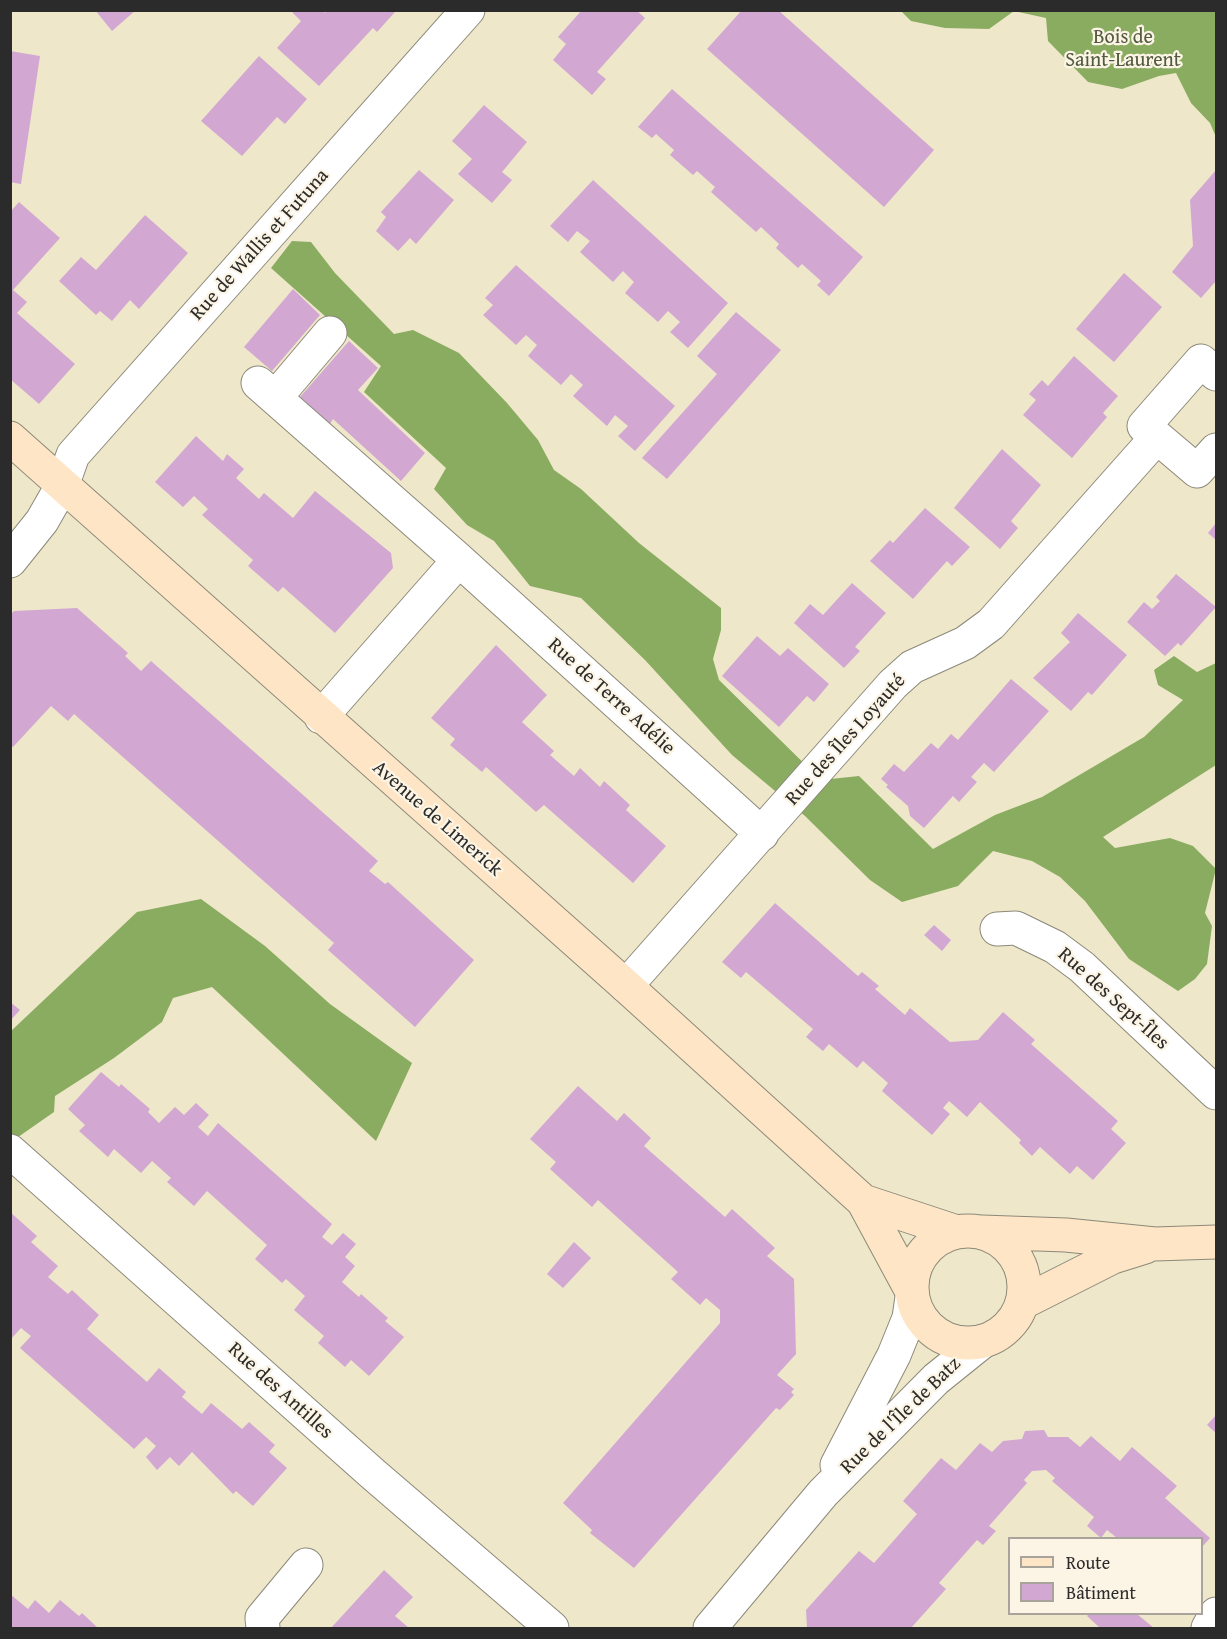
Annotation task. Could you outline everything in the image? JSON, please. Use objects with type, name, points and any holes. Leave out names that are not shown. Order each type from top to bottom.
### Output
[{"type":"street","name":"Rue de Wallis et Futuna","points":[[10,561],[42,522],[62,486],[73,455],[468,10]]},
{"type":"street","name":"Rue de Terre Adélie","points":[[330,333],[266,391],[459,560],[762,834]]},
{"type":"street","points":[[1216,374],[1201,360],[1144,426],[1197,471],[1216,450]]},
{"type":"street","name":"Rue des Îles Loyauté","points":[[626,986],[893,684],[912,667],[965,643],[991,624],[1157,437]]},
{"type":"street","name":"Avenue de Limerick","points":[[10,438],[626,986],[863,1202],[911,1292]]},
{"type":"street","points":[[321,717],[459,560]]},
{"type":"street","name":"Rue des Sept-Îles","points":[[997,929],[1016,928],[1055,947],[1082,967],[1216,1093]]},
{"type":"street","name":"Rue des Antilles","points":[[10,1151],[552,1629]]},
{"type":"street","name":"Avenue de Limerick","points":[[863,1202],[967,1232],[1066,1235],[1155,1244],[1216,1242]]},
{"type":"street","points":[[967,1232],[998,1239],[1011,1250],[1021,1267],[1024,1283],[1022,1303],[1007,1328],[982,1342],[953,1342],[943,1338],[927,1326],[919,1315],[911,1292],[918,1261],[927,1250],[942,1237],[967,1232]]},
{"type":"street","name":"Avenue de Limerick","points":[[1022,1303],[1113,1257],[1155,1244]]},
{"type":"street","name":"Rue de l'Île de Batz","points":[[823,1493],[894,1355],[909,1318],[911,1292]]},
{"type":"street","name":"Rue de l'Île de Batz","points":[[710,1629],[823,1493],[936,1379],[982,1342]]},
{"type":"street","points":[[263,1629],[262,1618],[306,1565]]},
{"type":"street","points":[[1208,1629],[1216,1614]]},
{"type":"green space","points":[[901,11],[1014,11],[989,29],[945,28],[911,21]]},
{"type":"green space","name":"Bois de Saint-Laurent","points":[[1014,11],[1216,11],[1216,137],[1210,123],[1191,103],[1176,73],[1159,76],[1122,89],[1088,82],[1048,41],[1046,18]]},
{"type":"green space","points":[[292,241],[311,242],[335,273],[394,334],[413,330],[459,353],[507,403],[538,440],[554,470],[581,489],[639,543],[721,608],[721,630],[713,659],[719,680],[821,780],[859,776],[933,849],[995,815],[1042,797],[1144,737],[1183,700],[1158,685],[1154,670],[1174,656],[1197,672],[1216,663],[1216,765],[1103,837],[1115,848],[1170,838],[1193,846],[1216,869],[1205,913],[1212,926],[1207,964],[1195,979],[1178,991],[1129,959],[1085,901],[1060,877],[1032,861],[993,851],[958,886],[902,902],[870,880],[805,816],[732,755],[645,660],[581,598],[530,586],[494,541],[467,525],[434,489],[446,468],[364,392],[381,366],[271,268]]},
{"type":"green space","points":[[201,899],[265,946],[330,1004],[412,1063],[376,1141],[212,987],[173,998],[162,1022],[114,1058],[55,1096],[54,1112],[11,1142],[10,1032],[137,912]]},
{"type":"building","points":[[95,10],[136,10],[112,31]]},
{"type":"building","points":[[293,10],[322,10],[325,13],[327,10],[395,12],[377,32],[373,28],[319,86],[277,48],[301,21],[292,12]]},
{"type":"building","points":[[582,10],[636,10],[645,18],[597,72],[606,79],[592,95],[553,60],[566,44],[558,37]]},
{"type":"building","points":[[742,10],[778,10],[934,150],[884,207],[707,49]]},
{"type":"building","points":[[10,51],[40,56],[21,184],[10,182]]},
{"type":"building","points":[[259,56],[307,99],[285,124],[277,117],[242,156],[201,121]]},
{"type":"building","points":[[672,89],[863,257],[829,296],[817,285],[821,281],[802,264],[798,268],[776,248],[779,244],[761,227],[756,232],[711,192],[715,187],[697,171],[693,175],[670,155],[674,150],[656,134],[652,138],[638,127]]},
{"type":"building","points":[[484,105],[527,142],[502,172],[512,180],[492,203],[458,174],[472,159],[452,141]]},
{"type":"building","points":[[419,170],[454,200],[416,244],[410,238],[398,251],[376,231],[386,217],[381,212]]},
{"type":"building","points":[[1216,170],[1216,281],[1201,298],[1172,272],[1193,246],[1190,200]]},
{"type":"building","points":[[593,180],[728,303],[688,348],[670,332],[680,322],[668,311],[658,322],[625,293],[634,282],[623,271],[613,282],[580,252],[590,241],[577,231],[568,242],[550,226]]},
{"type":"building","points":[[19,202],[60,238],[13,290],[27,302],[17,313],[75,364],[39,404],[10,379],[10,212]]},
{"type":"building","points":[[145,215],[188,253],[139,309],[130,300],[112,321],[100,311],[96,315],[59,281],[81,257],[96,270]]},
{"type":"building","points":[[516,265],[675,406],[635,451],[618,436],[628,426],[615,415],[607,426],[573,396],[583,385],[571,374],[561,385],[528,356],[537,345],[526,335],[516,345],[483,315],[493,305],[485,298]]},
{"type":"building","points":[[1124,273],[1162,307],[1114,362],[1076,329]]},
{"type":"building","points":[[293,289],[320,315],[272,371],[244,347]]},
{"type":"building","points":[[736,312],[781,350],[667,479],[642,458],[717,374],[697,356]]},
{"type":"building","points":[[349,341],[378,368],[358,390],[425,453],[401,481],[333,419],[330,424],[300,397]]},
{"type":"building","points":[[1074,356],[1118,396],[1103,413],[1107,417],[1072,458],[1023,415],[1036,400],[1029,394],[1042,380],[1048,386]]},
{"type":"building","points":[[196,436],[223,461],[227,454],[244,469],[236,478],[259,499],[264,493],[293,518],[315,491],[391,553],[393,568],[335,633],[283,587],[278,592],[248,566],[253,560],[202,515],[208,509],[194,496],[183,507],[155,482]]},
{"type":"building","points":[[1002,449],[1041,485],[1011,521],[1018,528],[1000,549],[954,508]]},
{"type":"building","points":[[925,508],[970,547],[952,566],[947,561],[913,599],[870,561],[890,540],[893,543]]},
{"type":"building","points":[[1216,523],[1216,540],[1208,533]]},
{"type":"building","points":[[1176,574],[1216,607],[1181,646],[1178,643],[1165,656],[1127,622],[1144,602],[1152,609],[1160,601],[1156,597]]},
{"type":"building","points":[[852,583],[886,613],[855,647],[860,651],[844,668],[794,623],[810,604],[823,615]]},
{"type":"building","points":[[77,608],[128,653],[125,656],[141,671],[151,661],[378,861],[369,871],[385,884],[388,882],[474,960],[415,1027],[328,950],[334,943],[74,714],[68,721],[51,706],[13,747],[10,745],[10,615],[14,611]]},
{"type":"building","points":[[1078,613],[1127,655],[1092,695],[1088,692],[1071,711],[1033,678],[1070,642],[1061,633]]},
{"type":"building","points":[[757,636],[780,656],[788,648],[829,684],[814,702],[807,696],[779,727],[722,676]]},
{"type":"building","points":[[496,645],[547,695],[522,722],[554,751],[550,755],[574,776],[580,768],[600,787],[604,781],[630,805],[626,810],[666,846],[633,883],[544,805],[536,812],[486,767],[482,772],[450,745],[455,739],[431,718]]},
{"type":"building","points":[[1011,679],[1049,711],[994,772],[984,763],[971,777],[977,782],[959,802],[953,796],[924,828],[910,816],[908,806],[886,787],[888,785],[881,779],[894,764],[904,772],[931,743],[938,749],[951,734],[958,740]]},
{"type":"building","points":[[775,903],[858,976],[862,972],[879,986],[875,989],[905,1015],[910,1008],[950,1042],[978,1040],[1003,1012],[1035,1040],[1031,1044],[1118,1121],[1111,1129],[1126,1143],[1093,1180],[1077,1166],[1070,1174],[1040,1147],[1032,1156],[1019,1143],[1021,1140],[980,1102],[967,1117],[949,1101],[943,1108],[950,1114],[932,1135],[882,1091],[888,1083],[863,1061],[857,1068],[829,1044],[823,1051],[806,1037],[813,1029],[746,972],[741,978],[722,962]]},
{"type":"building","points":[[934,925],[951,940],[942,951],[924,935]]},
{"type":"building","points":[[10,1002],[20,1010],[10,1021]]},
{"type":"building","points":[[101,1072],[119,1087],[121,1084],[150,1109],[148,1112],[159,1123],[175,1107],[184,1115],[196,1103],[209,1115],[198,1127],[208,1136],[218,1123],[332,1224],[322,1237],[332,1245],[343,1233],[356,1244],[345,1257],[355,1266],[342,1282],[359,1297],[361,1294],[388,1318],[385,1321],[404,1337],[369,1376],[351,1360],[345,1367],[318,1343],[324,1336],[294,1310],[305,1296],[286,1279],[282,1283],[255,1259],[267,1245],[207,1191],[194,1206],[167,1182],[171,1178],[152,1161],[141,1173],[114,1149],[108,1157],[79,1131],[85,1125],[68,1109]]},
{"type":"building","points":[[578,1086],[617,1121],[624,1113],[651,1138],[644,1146],[725,1217],[732,1209],[775,1248],[767,1256],[794,1279],[796,1354],[777,1375],[794,1389],[791,1392],[794,1395],[780,1410],[776,1408],[634,1568],[590,1533],[592,1530],[563,1503],[720,1323],[720,1310],[706,1298],[700,1305],[671,1279],[678,1272],[598,1200],[592,1207],[550,1169],[556,1162],[530,1139]]},
{"type":"building","points":[[10,1212],[37,1236],[31,1242],[58,1266],[48,1277],[68,1294],[72,1290],[99,1315],[87,1329],[147,1382],[159,1368],[186,1392],[182,1397],[202,1414],[211,1403],[242,1429],[249,1422],[275,1445],[269,1452],[287,1468],[253,1506],[236,1491],[233,1494],[192,1452],[179,1466],[170,1457],[157,1470],[146,1457],[156,1446],[146,1437],[134,1449],[20,1348],[31,1336],[21,1328],[10,1340]]},
{"type":"building","points":[[574,1242],[591,1258],[563,1288],[547,1274]]},
{"type":"building","points":[[1216,1415],[1216,1433],[1207,1425]]},
{"type":"building","points":[[1044,1430],[1048,1437],[1068,1437],[1080,1447],[1091,1436],[1120,1461],[1132,1447],[1177,1486],[1165,1498],[1210,1538],[1203,1546],[1203,1537],[1116,1537],[1107,1530],[1100,1537],[1087,1526],[1094,1517],[1052,1481],[1055,1478],[1046,1470],[1032,1471],[1024,1480],[1027,1483],[989,1526],[996,1531],[983,1545],[977,1540],[939,1583],[946,1589],[911,1628],[807,1628],[806,1610],[859,1551],[874,1563],[917,1514],[903,1501],[941,1458],[956,1470],[980,1443],[992,1452],[1003,1441],[1022,1439],[1025,1431]]},
{"type":"building","points":[[384,1570],[413,1597],[395,1616],[409,1628],[331,1628]]},
{"type":"building","points":[[10,1594],[28,1609],[35,1600],[49,1613],[60,1600],[79,1616],[82,1613],[98,1628],[10,1628]]},
{"type":"building","points":[[1138,1615],[1154,1628],[1100,1628],[1087,1616]]}]
